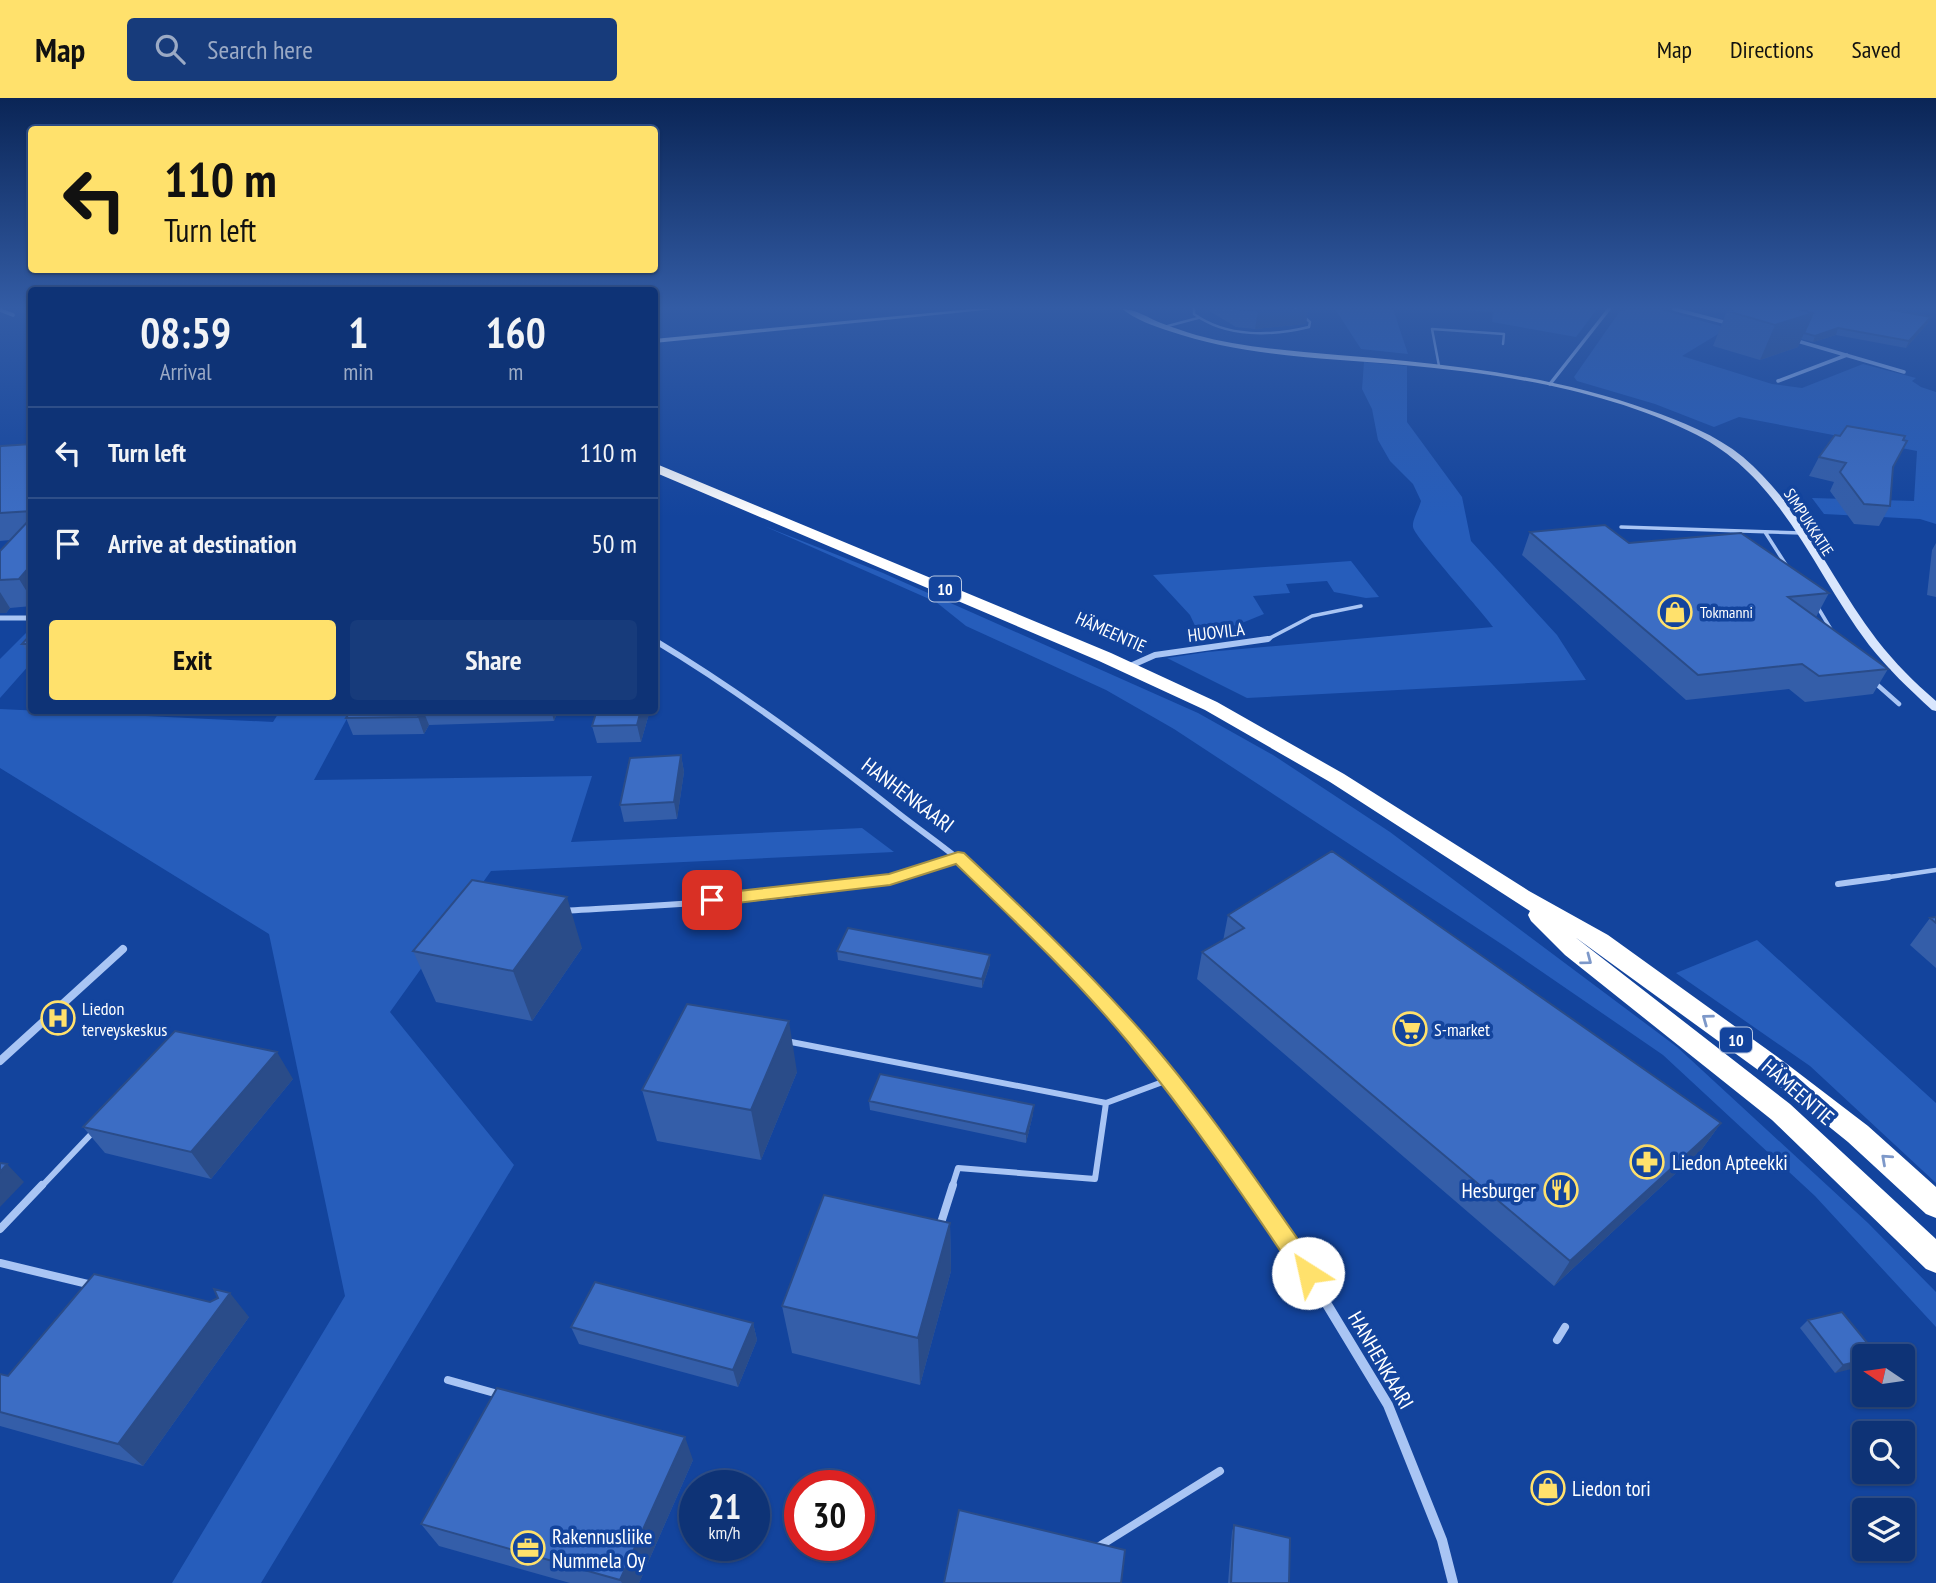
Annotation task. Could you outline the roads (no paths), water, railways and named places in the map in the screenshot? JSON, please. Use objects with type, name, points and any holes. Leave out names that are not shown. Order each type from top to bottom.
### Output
[{"type":"highway","name":"HÄMEENTIE","points":[[658,469],[1128,668],[1211,706],[1314,765],[1521,896],[1600,941],[1774,1068],[1858,1134],[1936,1205]]},
{"type":"highway","name":"HÄMEENTIE","points":[[1521,896],[1573,949],[1781,1112],[1936,1259]]},
{"type":"street","name":"SIMPUKKATIE","points":[[1515,378],[1550,384],[1624,404],[1703,435],[1734,454],[1757,474],[1779,499],[1866,635],[1894,670],[1936,707]]},
{"type":"street","points":[[1550,384],[1554,378]]},
{"type":"street","points":[[1778,381],[1785,378]]},
{"type":"street","points":[[0,618],[28,618]]},
{"type":"street","name":"HUOVILA","points":[[1128,668],[1155,655],[1268,639]]},
{"type":"street","name":"HANHENKAARI","points":[[658,643],[696,665],[857,780],[958,857],[1070,966],[1135,1037],[1240,1173],[1308,1273],[1388,1405],[1442,1540],[1452,1583]]},
{"type":"street","points":[[0,1061],[123,948]]},
{"type":"lane","points":[[1621,527],[1801,533]]},
{"type":"lane","points":[[1765,532],[1791,573]]},
{"type":"lane","points":[[1813,602],[1837,640]]},
{"type":"lane","points":[[1268,639],[1297,622],[1328,609],[1361,607]]},
{"type":"lane","points":[[1865,674],[1899,704]]},
{"type":"lane","points":[[559,912],[765,896],[890,880],[958,857]]},
{"type":"lane","points":[[1839,884],[1936,870]]},
{"type":"lane","points":[[782,1040],[1106,1103],[1168,1080]]},
{"type":"lane","points":[[936,1238],[958,1168],[1095,1179],[1106,1103]]},
{"type":"lane","points":[[0,1229],[106,1118]]},
{"type":"lane","points":[[0,1263],[95,1286]]},
{"type":"lane","points":[[1557,1340],[1565,1327]]},
{"type":"lane","points":[[448,1380],[514,1399]]},
{"type":"lane","points":[[1098,1547],[1220,1471]]},
{"type":"place","name":"Tokmanni","points":[[1675,612]]},
{"type":"place","name":"Liedon terveyskeskus","points":[[58,1018]]},
{"type":"place","name":"S-market","points":[[1410,1029]]},
{"type":"place","name":"Liedon Apteekki","points":[[1647,1162]]},
{"type":"place","name":"Hesburger","points":[[1561,1190]]},
{"type":"place","name":"Liedon tori","points":[[1548,1488]]},
{"type":"place","name":"Rakennusliike Nummela Oy","points":[[528,1548]]}]
